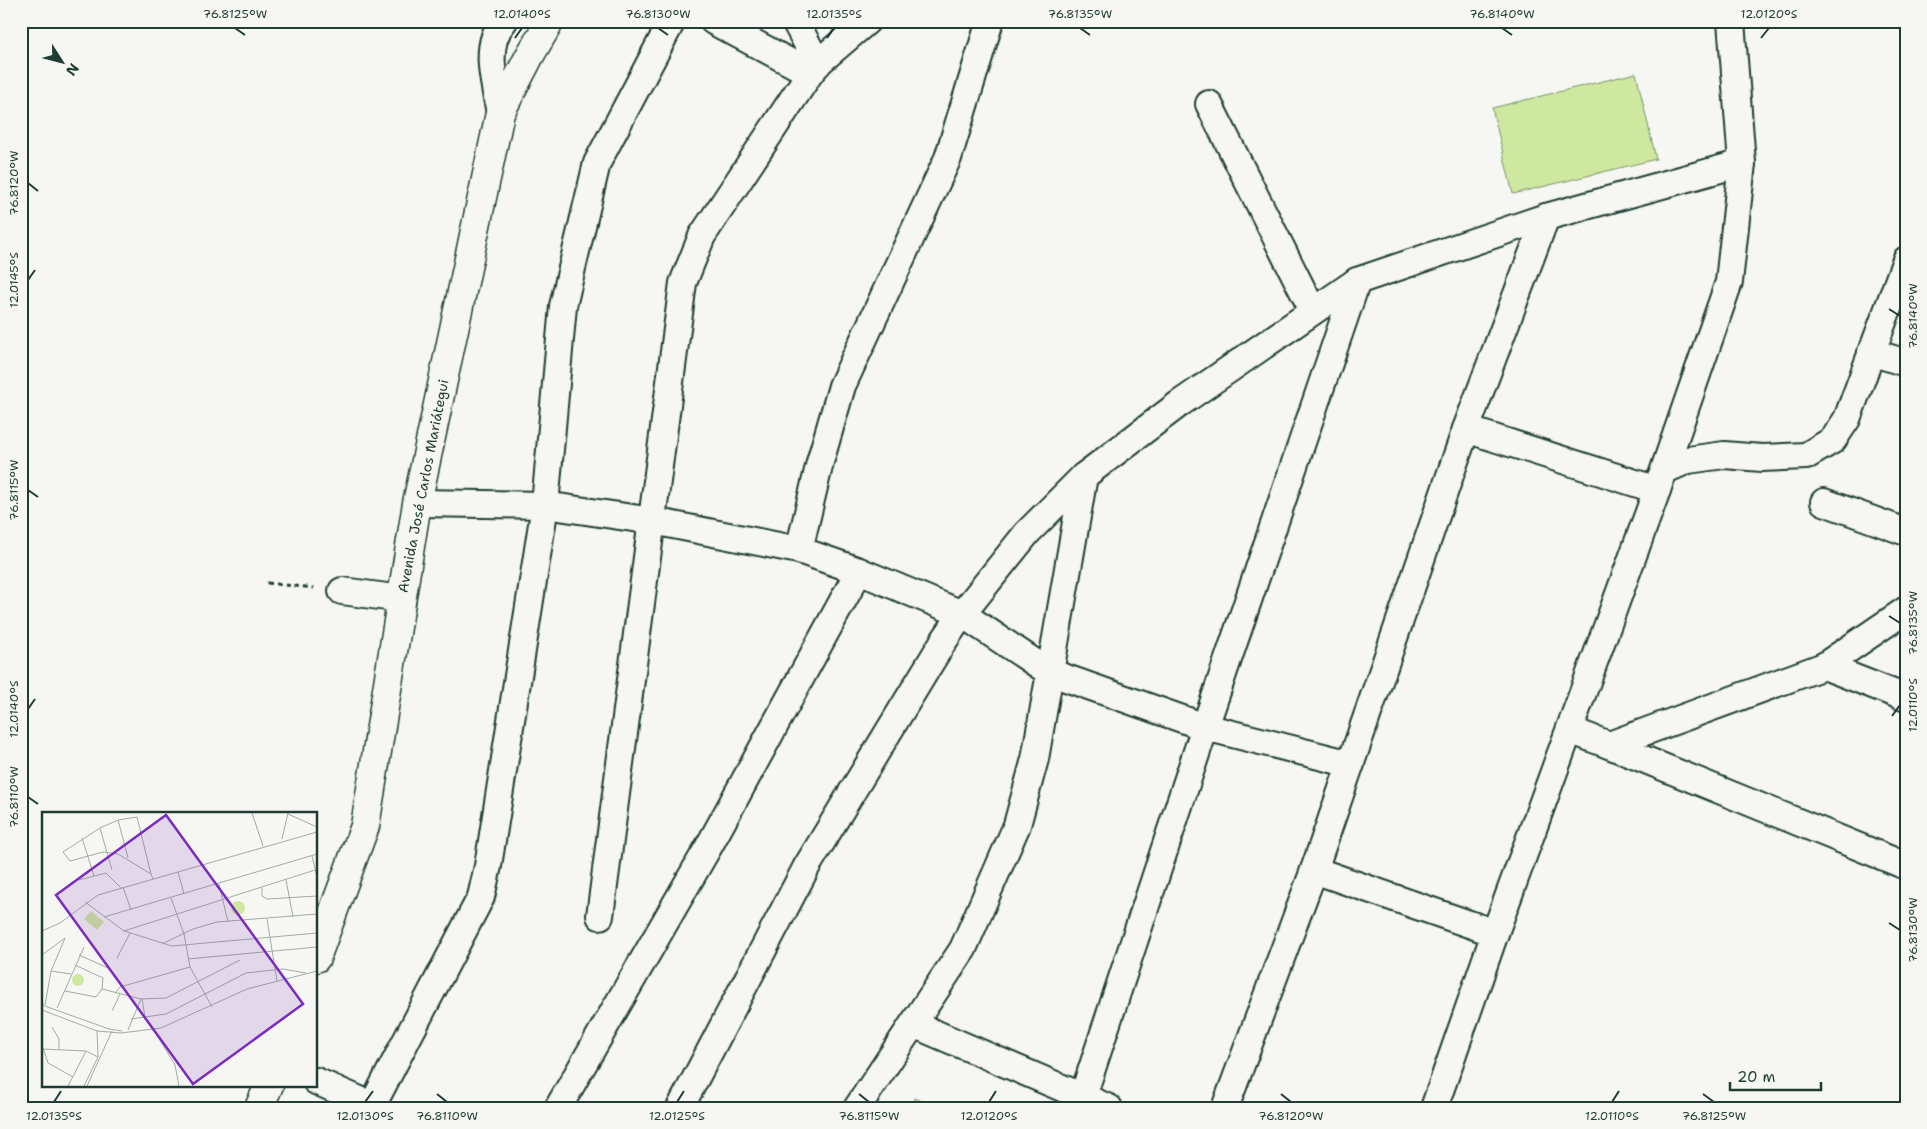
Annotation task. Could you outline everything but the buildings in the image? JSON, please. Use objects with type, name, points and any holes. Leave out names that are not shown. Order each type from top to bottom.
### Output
[{"type":"street","points":[[500,113],[491,56],[500,26],[504,21]]},
{"type":"street","name":"Avenida José Carlos Mariátegui","points":[[318,953],[365,826],[417,503],[500,113],[550,21]]},
{"type":"street","points":[[318,1083],[374,1107],[481,897],[488,866],[545,506],[563,306],[597,163],[672,21]]},
{"type":"street","points":[[713,21],[814,69]]},
{"type":"street","points":[[795,21],[814,69]]},
{"type":"street","points":[[600,916],[683,283],[702,236],[814,69],[867,21]]},
{"type":"street","points":[[800,550],[820,462],[842,386],[948,158],[990,21]]},
{"type":"street","points":[[1434,1108],[1494,933],[1661,480],[1729,282],[1742,163],[1731,21]]},
{"type":"street","points":[[1209,104],[1313,311]]},
{"type":"street","points":[[680,1108],[806,866],[943,642],[962,614],[1027,533],[1084,476],[1178,404],[1357,281],[1546,217],[1742,163]]},
{"type":"street","points":[[1225,1108],[1314,870],[1466,429],[1546,217]]},
{"type":"street","points":[[1661,480],[1688,460],[1724,455],[1762,458],[1806,456],[1833,440],[1846,419],[1906,260]]},
{"type":"street","points":[[1081,1102],[1205,727],[1357,281]]},
{"type":"street","points":[[1871,352],[1906,364]]},
{"type":"street","points":[[1466,429],[1661,480]]},
{"type":"street","points":[[858,1108],[963,949],[1017,825],[1035,759],[1084,476]]},
{"type":"street","points":[[1824,502],[1906,532]]},
{"type":"street","points":[[417,503],[545,506],[652,521],[800,550],[859,571],[962,614],[1049,672],[1205,727],[1351,764]]},
{"type":"street","points":[[558,1108],[710,846],[859,571]]},
{"type":"street","points":[[342,591],[402,599]]},
{"type":"street","points":[[1609,745],[1824,666],[1906,610]]},
{"type":"street","points":[[1824,666],[1906,698]]},
{"type":"street","points":[[1570,730],[1906,866]]},
{"type":"street","points":[[1314,870],[1494,933]]},
{"type":"street","points":[[913,1024],[1081,1102],[1109,1108]]},
{"type":"street","points":[[259,1108],[269,1086]]},
{"type":"path","points":[[268,583],[342,591]]},
{"type":"green space","points":[[1636,73],[1656,159],[1513,194],[1492,108]]},
{"type":"green space","points":[[915,1098],[937,1108],[911,1108]]}]
